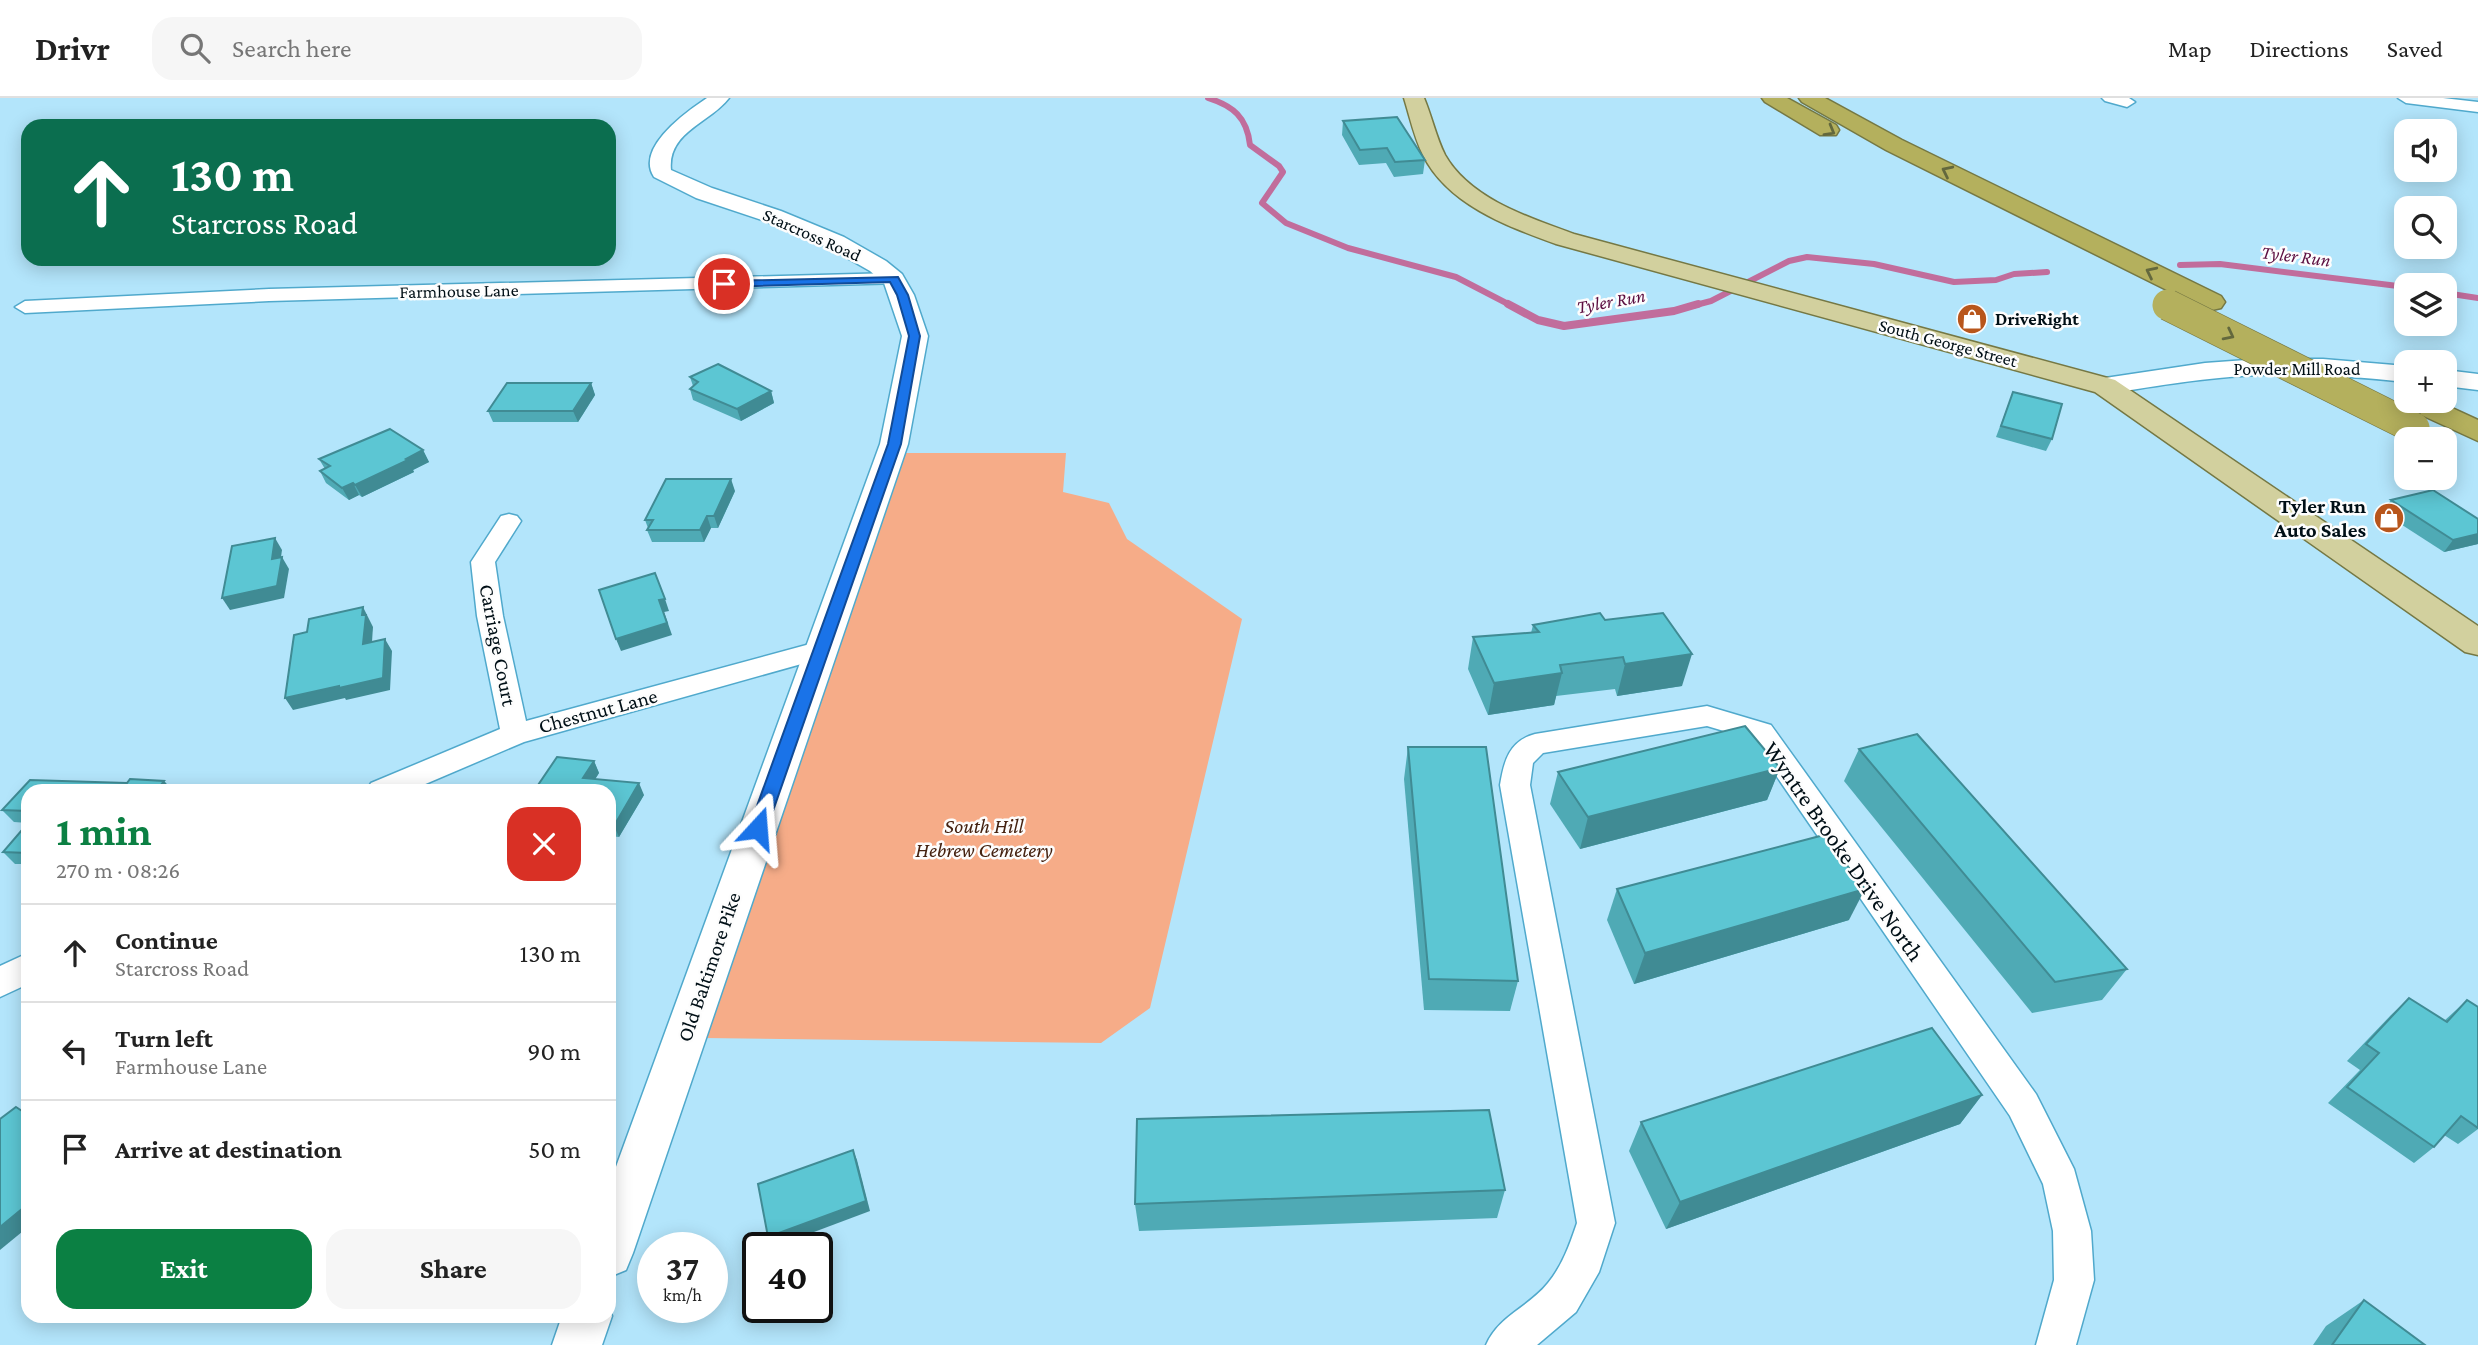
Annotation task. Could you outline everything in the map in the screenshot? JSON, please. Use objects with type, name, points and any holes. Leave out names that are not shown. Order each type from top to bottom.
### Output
[{"type":"highway","points":[[1772,98],[1924,182],[2168,305],[2440,427]]},
{"type":"highway","points":[[1809,98],[1894,145],[2394,391]]},
{"type":"highway","points":[[2457,441],[2478,460]]},
{"type":"main road","name":"South George Street","points":[[1414,98],[1435,157],[1448,175],[1472,195],[1528,226],[1565,239],[2105,386],[2478,643]]},
{"type":"street","name":"Starcross Road","points":[[719,98],[689,121],[663,148],[658,161],[661,173],[704,193],[836,242],[878,266],[894,279]]},
{"type":"street","points":[[2110,98],[2127,102]]},
{"type":"street","points":[[2406,98],[2478,107]]},
{"type":"street","name":"Farmhouse Lane","points":[[25,307],[269,295],[894,279]]},
{"type":"street","name":"Old Baltimore Pike","points":[[616,1233],[894,444],[915,336],[894,279]]},
{"type":"street","name":"Powder Mill Road","points":[[2105,386],[2236,368],[2362,368],[2394,372]]},
{"type":"street","points":[[2457,379],[2478,382]]},
{"type":"street","name":"Carriage Court","points":[[509,521],[483,562],[490,617],[515,734]]},
{"type":"street","name":"Chestnut Lane","points":[[397,784],[515,734],[821,650]]},
{"type":"street","name":"Wyntre Brooke Drive North","points":[[1506,1345],[1562,1298],[1585,1258],[1596,1223],[1516,785],[1519,759],[1535,744],[1707,716],[1761,732],[2023,1105],[2061,1182],[2071,1231],[2074,1280],[2056,1345]]},
{"type":"street","points":[[0,983],[21,971]]},
{"type":"street","points":[[577,1345],[585,1323]]},
{"type":"green space","name":"South Hill Hebrew Cemetery","points":[[898,453],[1066,453],[1063,492],[1109,503],[1127,539],[1242,619],[1150,1008],[1101,1043],[704,1038]]},
{"type":"building","points":[[1397,117],[1425,160],[1395,162],[1387,148],[1360,150],[1343,121]]},
{"type":"building","points":[[718,364],[771,391],[737,409],[690,389],[698,382],[690,377]]},
{"type":"building","points":[[507,383],[591,383],[573,411],[488,411]]},
{"type":"building","points":[[2013,392],[2062,404],[2052,439],[2001,426]]},
{"type":"building","points":[[390,429],[423,450],[355,485],[353,483],[342,488],[320,471],[330,466],[319,459]]},
{"type":"building","points":[[666,479],[731,479],[714,516],[707,516],[700,530],[647,530],[653,520],[645,520]]},
{"type":"building","points":[[2433,490],[2478,519],[2478,534],[2453,540],[2391,500]]},
{"type":"building","points":[[275,538],[272,559],[282,557],[277,586],[222,598],[232,546]]},
{"type":"building","points":[[655,573],[665,599],[659,600],[667,623],[616,639],[599,590]]},
{"type":"building","points":[[363,607],[362,615],[366,615],[363,644],[385,639],[383,678],[285,698],[294,635],[307,632],[309,619]]},
{"type":"building","points":[[1600,613],[1605,620],[1663,613],[1692,654],[1625,664],[1623,657],[1560,665],[1562,673],[1494,683],[1473,637],[1539,632],[1533,625]]},
{"type":"building","points":[[1745,726],[1780,768],[1588,817],[1558,772]]},
{"type":"building","points":[[1917,734],[2127,969],[2055,982],[1859,749]]},
{"type":"building","points":[[1408,747],[1486,747],[1518,981],[1429,979]]},
{"type":"building","points":[[557,757],[594,761],[583,778],[639,783],[616,823],[616,784],[539,784]]},
{"type":"building","points":[[130,779],[164,781],[162,784],[26,784],[30,780],[127,783]]},
{"type":"building","points":[[21,790],[21,811],[2,810]]},
{"type":"building","points":[[21,831],[21,853],[3,852]]},
{"type":"building","points":[[1824,835],[1865,889],[1645,953],[1617,889]]},
{"type":"building","points":[[2409,998],[2447,1022],[2467,1000],[2478,1007],[2478,1128],[2461,1116],[2434,1147],[2347,1087],[2379,1053],[2366,1044]]},
{"type":"building","points":[[1932,1028],[1982,1095],[1680,1202],[1641,1122]]},
{"type":"building","points":[[16,1107],[21,1110],[21,1210],[0,1227],[0,1119]]},
{"type":"building","points":[[1489,1110],[1505,1190],[1135,1204],[1137,1119]]},
{"type":"building","points":[[853,1150],[866,1201],[782,1232],[767,1232],[758,1184]]},
{"type":"building","points":[[2364,1300],[2425,1345],[2332,1345]]},
{"type":"waterway","name":"Tyler Run","points":[[1208,98],[1237,114],[1246,127],[1250,145],[1279,166],[1283,172],[1262,203],[1286,223],[1348,248],[1456,277],[1512,306]]},
{"type":"waterway","name":"Tyler Run","points":[[1692,306],[1711,301],[1789,261],[1807,257],[1874,264],[1954,282],[1996,280],[2014,274],[2047,272]]},
{"type":"waterway","name":"Tyler Run","points":[[2180,265],[2220,264],[2394,286]]},
{"type":"waterway","name":"Tyler Run","points":[[2457,295],[2478,298]]},
{"type":"waterway","name":"Tyler Run","points":[[1508,304],[1538,320],[1564,326],[1674,311],[1698,304]]},
{"type":"place","name":"DriveRight","points":[[1972,319]]},
{"type":"place","name":"Tyler Run Auto Sales","points":[[2389,518]]},
{"type":"route","points":[[724,284],[894,279],[915,336],[894,444],[758,828]]}]
